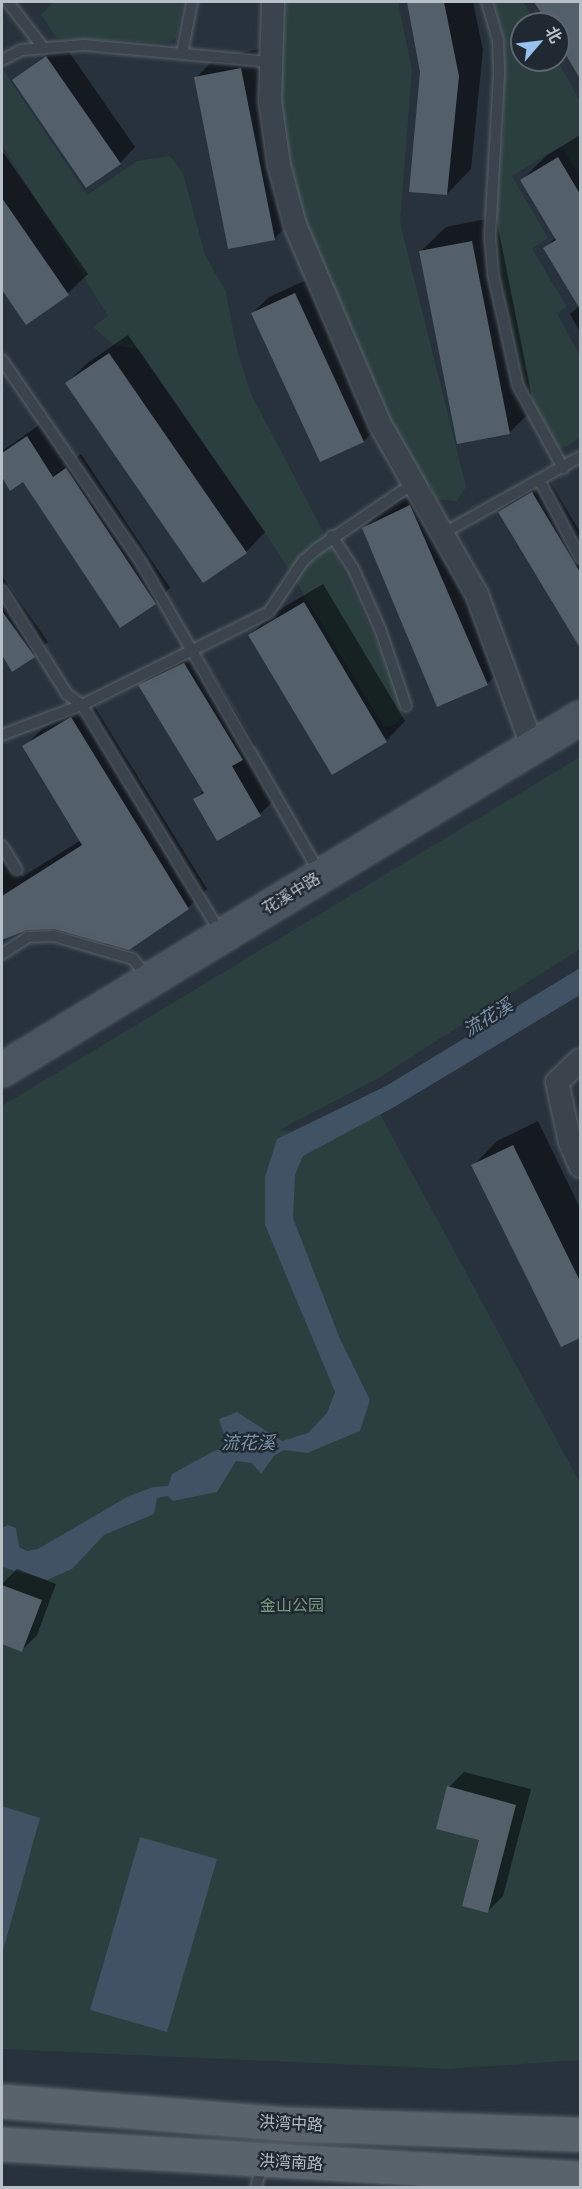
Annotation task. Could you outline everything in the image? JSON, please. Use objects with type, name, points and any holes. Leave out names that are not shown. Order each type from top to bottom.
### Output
[{"type":"main road","name":"洪湾中路","points":[[2,2101],[289,2124],[580,2134]]},
{"type":"main road","name":"洪湾南路","points":[[2,2144],[260,2174],[580,2178]]},
{"type":"street","points":[[273,2],[270,101],[279,165],[295,225],[380,424],[477,595],[533,748]]},
{"type":"street","name":"花溪中路","points":[[2,1070],[580,718]]},
{"type":"street","points":[[580,1060],[557,1082],[570,1142],[580,1166]]},
{"type":"lane","points":[[182,54],[192,2]]},
{"type":"lane","points":[[487,2],[498,39],[499,75],[490,238],[493,274],[518,386],[562,468]]},
{"type":"lane","points":[[11,3],[44,49]]},
{"type":"lane","points":[[2,60],[22,50],[84,45],[270,62]]},
{"type":"lane","points":[[2,360],[141,564],[189,651],[321,875]]},
{"type":"lane","points":[[442,534],[580,458]]},
{"type":"lane","points":[[540,481],[580,558]]},
{"type":"lane","points":[[2,735],[82,705],[269,612],[303,561],[332,536],[414,483]]},
{"type":"lane","points":[[332,536],[353,568],[380,629],[406,706]]},
{"type":"lane","points":[[2,590],[67,694],[82,705],[222,935]]},
{"type":"lane","points":[[2,846],[17,870]]},
{"type":"lane","points":[[2,954],[28,937],[54,936],[133,959],[149,979]]},
{"type":"green space","points":[[53,2],[183,2],[177,38],[167,43],[57,38],[41,15]]},
{"type":"green space","points":[[275,2],[398,2],[412,70],[400,222],[466,487],[457,501],[435,499],[386,419],[300,221],[275,100]]},
{"type":"green space","points":[[493,2],[523,2],[529,12],[510,12],[510,72],[564,72],[580,101],[580,177],[561,146],[512,176],[548,238],[532,249],[567,307],[557,313],[580,356],[580,438],[560,450],[523,383],[499,270],[495,235],[497,167],[504,134],[504,38]]},
{"type":"green space","points":[[2,68],[87,195],[137,161],[170,156],[183,173],[205,255],[226,292],[237,350],[251,394],[348,579],[391,673],[403,716],[393,726],[384,727],[280,555],[139,349],[114,345],[93,327],[108,316],[2,145]]},
{"type":"green space","name":"金山公园","points":[[580,757],[580,949],[377,1079],[279,1130],[338,1136],[380,1114],[580,1483],[580,2060],[448,2069],[2,2049],[2,1106]]},
{"type":"water","name":"流花溪","points":[[580,968],[580,995],[396,1106],[303,1156],[295,1175],[293,1218],[340,1339],[370,1400],[360,1431],[307,1453],[284,1450],[274,1456],[261,1474],[252,1463],[236,1461],[217,1492],[173,1501],[168,1496],[157,1498],[154,1514],[104,1535],[72,1569],[47,1580],[2,1567],[2,1528],[8,1525],[16,1528],[19,1547],[27,1551],[38,1549],[127,1497],[153,1487],[168,1486],[172,1474],[214,1451],[228,1448],[219,1419],[237,1412],[282,1441],[308,1433],[327,1413],[335,1392],[265,1225],[265,1177],[277,1139],[386,1086]]},
{"type":"water","points":[[2,1806],[40,1818],[2,1954]]},
{"type":"water","points":[[140,1837],[217,1859],[167,2032],[90,2010]]},
{"type":"building","points":[[407,2],[444,2],[459,76],[447,195],[409,192],[420,72]]},
{"type":"building","points":[[534,2],[580,2],[580,79],[570,62],[570,12],[540,12]]},
{"type":"building","points":[[46,56],[121,164],[86,188],[12,80]]},
{"type":"building","points":[[241,68],[275,240],[228,249],[194,77]]},
{"type":"building","points":[[558,157],[580,194],[580,309],[543,248],[556,240],[520,180]]},
{"type":"building","points":[[2,198],[69,295],[26,325],[2,290]]},
{"type":"building","points":[[472,241],[510,434],[457,444],[419,251]]},
{"type":"building","points":[[295,293],[364,442],[320,462],[251,313]]},
{"type":"building","points":[[109,353],[247,553],[203,583],[65,383]]},
{"type":"building","points":[[27,436],[53,477],[66,468],[156,604],[120,628],[23,482],[10,491],[2,477],[2,453]]},
{"type":"building","points":[[532,492],[580,572],[580,648],[498,512]]},
{"type":"building","points":[[410,505],[488,685],[437,707],[362,528]]},
{"type":"building","points":[[304,602],[387,742],[332,775],[248,635]]},
{"type":"building","points":[[2,611],[35,657],[12,672],[2,655]]},
{"type":"building","points":[[184,663],[243,760],[232,766],[261,816],[217,841],[193,799],[204,793],[138,685]]},
{"type":"building","points":[[71,717],[189,909],[129,950],[54,929],[27,930],[2,940],[2,896],[82,845],[22,746]]},
{"type":"building","points":[[513,1145],[580,1281],[580,1338],[561,1347],[471,1165]]},
{"type":"building","points":[[2,1585],[42,1600],[22,1652],[2,1644]]},
{"type":"building","points":[[447,1786],[516,1805],[488,1913],[462,1906],[479,1840],[436,1829]]}]
